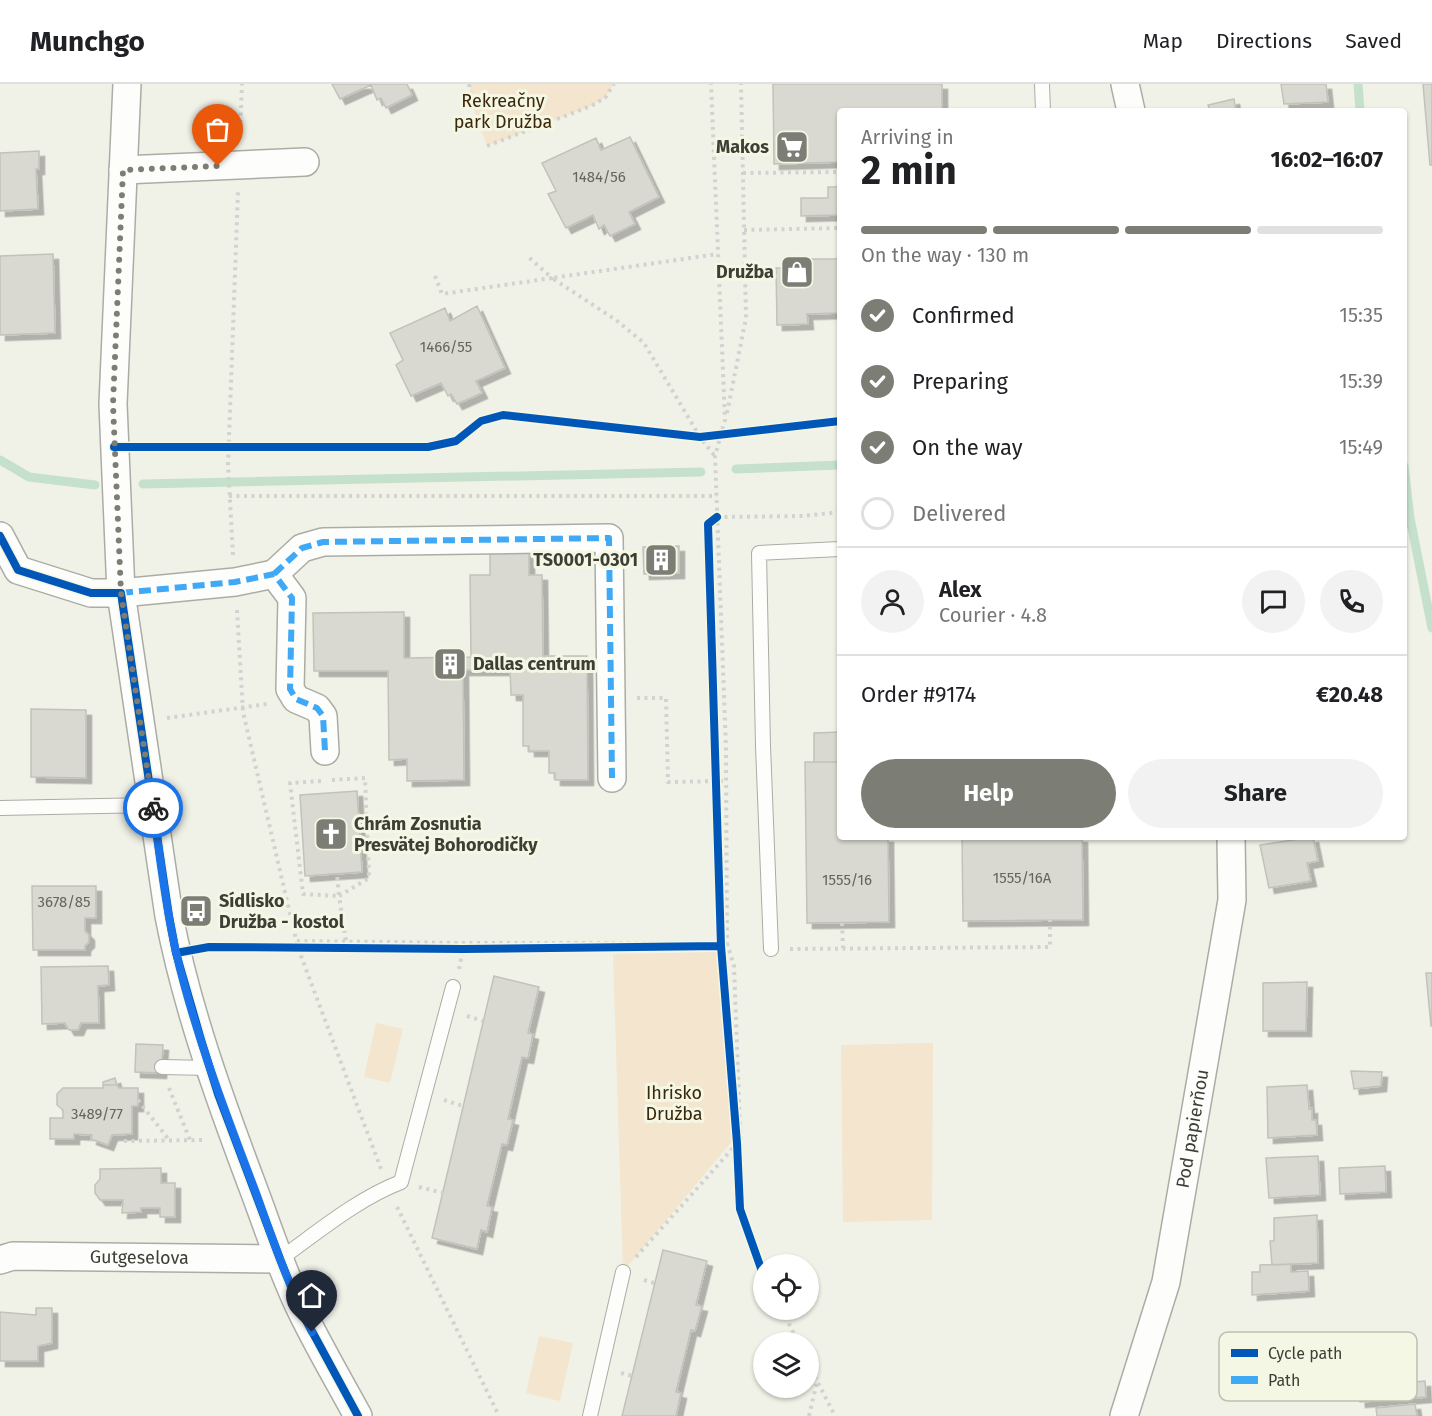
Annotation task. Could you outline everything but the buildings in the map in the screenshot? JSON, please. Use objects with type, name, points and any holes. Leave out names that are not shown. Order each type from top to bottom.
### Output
[{"type":"street","points":[[127,84],[113,404],[121,593],[176,953],[210,1068],[280,1259],[301,1311],[358,1416]]},
{"type":"street","points":[[1125,84],[1130,108]]},
{"type":"street","points":[[123,170],[304,162]]},
{"type":"street","points":[[0,536],[18,570],[91,593],[121,593],[235,582],[274,574],[302,548],[323,542],[609,538],[612,778]]},
{"type":"street","points":[[274,574],[292,598],[290,689],[296,699],[317,708],[322,716],[325,751]]},
{"type":"street","name":"Pod papierňou","points":[[1124,1416],[1166,1282],[1232,900],[1231,840]]},
{"type":"street","name":"Gutgeselova","points":[[0,1260],[13,1256],[280,1259]]},
{"type":"lane","points":[[1042,84],[1044,108]]},
{"type":"lane","points":[[771,949],[763,746],[759,553],[837,549]]},
{"type":"lane","points":[[0,808],[152,805]]},
{"type":"lane","points":[[280,1259],[336,1219],[387,1187],[401,1182],[453,987]]},
{"type":"lane","points":[[162,1067],[210,1068]]},
{"type":"lane","points":[[590,1416],[623,1272]]},
{"type":"path","points":[[242,84],[228,465],[243,708],[297,944],[387,1187],[499,1416]]},
{"type":"path","points":[[468,84],[473,108]]},
{"type":"path","points":[[487,146],[591,106],[605,98],[614,84]]},
{"type":"path","points":[[711,84],[725,420]]},
{"type":"path","points":[[722,958],[721,781],[726,749],[715,456],[722,436],[746,318],[741,84]]},
{"type":"path","points":[[743,173],[837,172]]},
{"type":"path","points":[[744,230],[837,228]]},
{"type":"path","points":[[435,276],[442,294],[718,254]]},
{"type":"path","points":[[526,255],[552,278],[616,320],[644,343],[700,437],[715,456]]},
{"type":"path","points":[[688,436],[734,434]]},
{"type":"path","points":[[217,447],[240,447]]},
{"type":"path","points":[[229,496],[717,496]]},
{"type":"path","points":[[708,524],[717,517],[803,516],[837,512]]},
{"type":"path","points":[[611,698],[666,698],[668,782],[721,781]]},
{"type":"path","points":[[140,722],[243,708]]},
{"type":"path","points":[[717,769],[721,781]]},
{"type":"path","points":[[365,778],[369,878],[339,896],[303,894],[290,783],[365,778]]},
{"type":"path","points":[[337,874],[346,942]]},
{"type":"path","points":[[771,949],[1050,947],[1050,920]]},
{"type":"path","points":[[842,923],[843,948]]},
{"type":"path","points":[[287,948],[297,944],[346,942],[723,944]]},
{"type":"path","points":[[297,944],[463,949],[723,944]]},
{"type":"path","points":[[723,944],[734,966],[740,1209],[756,1254]]},
{"type":"path","points":[[727,1016],[743,1209],[759,1254]]},
{"type":"path","points":[[162,1067],[190,1140]]},
{"type":"path","points":[[138,1100],[170,1140]]},
{"type":"path","points":[[124,1141],[215,1140]]},
{"type":"path","points":[[623,1272],[739,1141]]},
{"type":"path","points":[[819,1386],[834,1416]]},
{"type":"path","points":[[809,1416],[813,1398]]},
{"type":"green space","name":"Rekreačny park Družba","points":[[469,84],[614,84],[605,98],[591,106],[487,146],[473,108]]},
{"type":"green space","name":"Ihrisko Družba","points":[[720,952],[723,968],[733,1140],[623,1272],[613,954]]},
{"type":"green space","points":[[376,1023],[403,1029],[390,1083],[364,1077]]},
{"type":"green space","points":[[933,1043],[932,1220],[843,1222],[841,1045]]},
{"type":"green space","points":[[539,1336],[573,1343],[560,1401],[526,1393]]},
{"type":"waterway","points":[[1358,84],[1360,108]]},
{"type":"waterway","points":[[0,460],[29,477],[95,485]]},
{"type":"waterway","points":[[736,469],[837,465]]},
{"type":"waterway","points":[[143,484],[701,472]]},
{"type":"waterway","points":[[1407,492],[1432,628]]},
{"type":"marked path","points":[[274,574],[302,548],[323,542],[609,538],[612,778]]},
{"type":"marked path","points":[[121,593],[235,582],[274,574],[292,598],[290,689],[296,699],[317,708],[323,716],[325,751]]},
{"type":"cycle path","points":[[114,447],[428,447],[456,441],[481,421],[503,415],[700,437],[837,421]]},
{"type":"cycle path","points":[[717,517],[708,524],[721,946],[740,1209],[756,1254]]},
{"type":"cycle path","points":[[0,536],[18,570],[91,593],[121,593],[176,953],[218,1094],[280,1259],[301,1311],[358,1416]]},
{"type":"cycle path","points":[[176,953],[209,947],[463,949],[721,946]]},
{"type":"way so far","points":[[153,808],[121,593],[113,404],[123,170],[218,166]]},
{"type":"place","name":"Makos","points":[[792,147]]},
{"type":"place","name":"Družba","points":[[797,272]]},
{"type":"place","name":"TS0001-0301","points":[[661,560]]},
{"type":"place","name":"Dallas centrum","points":[[450,664]]},
{"type":"place","name":"Chrám Zosnutia Presvätej Bohorodičky","points":[[331,834]]},
{"type":"place","name":"Sídlisko Družba - kostol","points":[[196,911]]},
{"type":"route","points":[[153,808],[176,953],[201,1043],[280,1259],[312,1332]]}]
